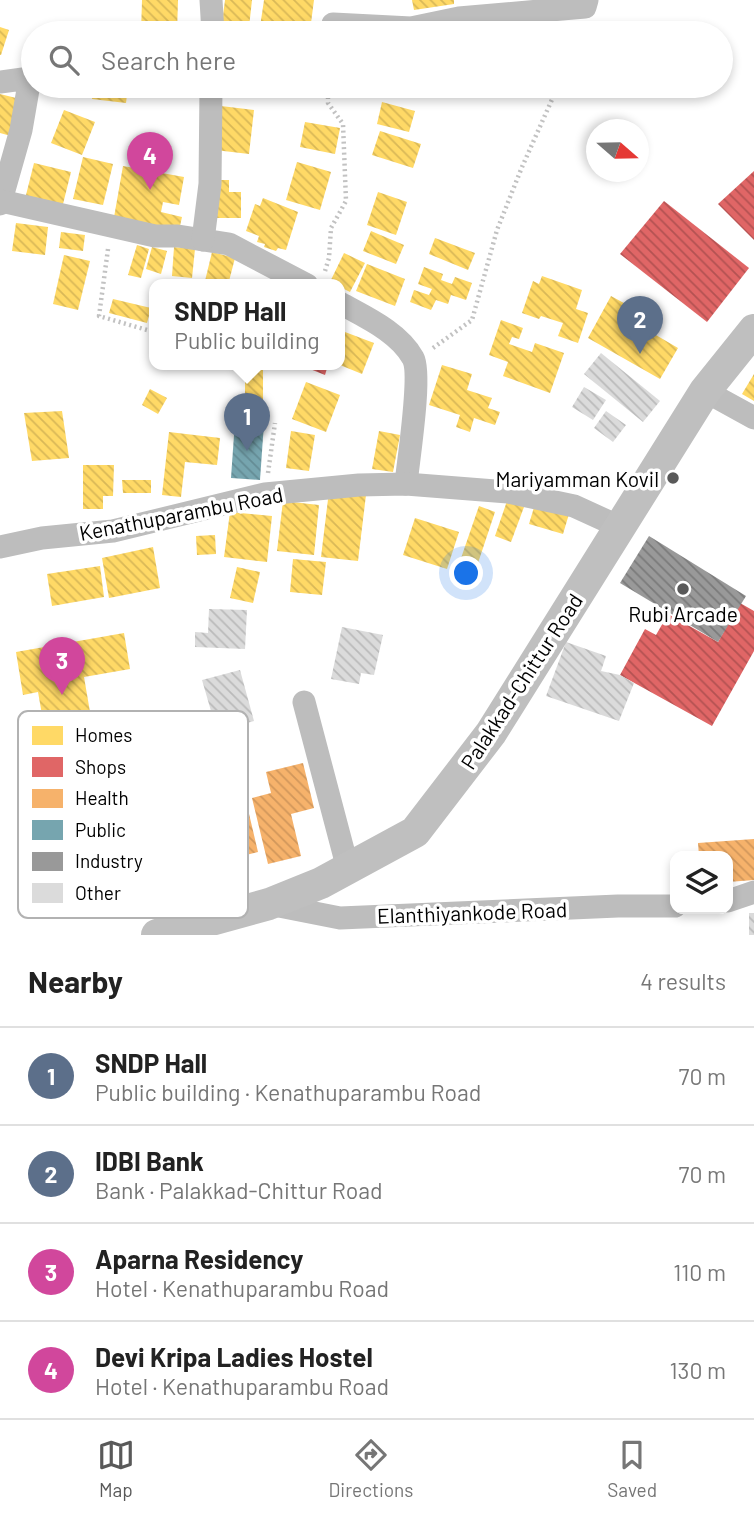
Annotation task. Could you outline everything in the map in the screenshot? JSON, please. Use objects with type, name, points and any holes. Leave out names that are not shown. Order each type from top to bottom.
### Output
[{"type":"main road","name":"Palakkad-Chittur Road","points":[[248,910],[321,883],[415,832],[491,733],[705,391],[754,330]]},
{"type":"main road","name":"Palakkad-Chittur Road","points":[[157,935],[218,918]]},
{"type":"street","points":[[211,0],[213,21]]},
{"type":"street","points":[[445,21],[586,3]]},
{"type":"street","points":[[0,82],[21,79]]},
{"type":"street","points":[[27,98],[21,130],[1,202],[155,236],[178,236],[229,244],[313,279]]},
{"type":"street","points":[[203,240],[210,184],[211,98]]},
{"type":"street","points":[[345,306],[394,335],[415,360],[416,390],[406,484]]},
{"type":"street","points":[[705,391],[754,418]]},
{"type":"street","name":"Kenathuparambu Road","points":[[0,547],[43,538],[113,530],[265,494],[359,485],[406,484],[508,492],[574,506],[620,527]]},
{"type":"street","points":[[304,702],[348,869]]},
{"type":"street","points":[[733,899],[754,892]]},
{"type":"street","name":"Elanthiyankode Road","points":[[269,904],[340,918],[670,906]]},
{"type":"path","points":[[316,279],[329,258],[331,228],[346,201],[343,124],[328,103],[328,98]]},
{"type":"path","points":[[415,360],[472,320],[497,230],[553,98]]},
{"type":"path","points":[[111,227],[99,316],[147,330]]},
{"type":"path","points":[[265,494],[275,423]]},
{"type":"building: Homes","points":[[142,0],[178,0],[177,21],[141,21]]},
{"type":"building: Homes","points":[[225,0],[252,0],[250,21],[222,21]]},
{"type":"building: Homes","points":[[264,0],[314,0],[311,21],[261,21]]},
{"type":"building: Homes","points":[[412,0],[454,0],[454,4],[414,10]]},
{"type":"building: Homes","points":[[0,27],[9,30],[1,55],[0,55]]},
{"type":"building: Homes","points":[[0,94],[20,99],[11,136],[0,133]]},
{"type":"building: Homes","points":[[92,98],[127,98],[126,103]]},
{"type":"building: Homes","points":[[382,102],[415,111],[409,132],[377,124]]},
{"type":"building: Homes","points":[[221,106],[254,110],[249,154],[215,150]]},
{"type":"building: Homes","points":[[64,110],[95,122],[82,155],[51,143]]},
{"type":"building: Homes","points":[[305,122],[340,128],[335,154],[300,147]]},
{"type":"building: Homes","points":[[380,131],[421,144],[413,168],[372,155]]},
{"type":"building: Homes","points":[[83,157],[113,164],[103,205],[73,199]]},
{"type":"building: Homes","points":[[297,162],[331,172],[320,210],[286,200]]},
{"type":"building: Homes","points":[[34,163],[71,172],[62,208],[25,199]]},
{"type":"building: Homes","points":[[123,166],[184,177],[179,205],[163,202],[161,212],[182,217],[178,235],[113,223]]},
{"type":"building: Homes","points":[[213,180],[229,180],[229,192],[241,192],[241,218],[212,218]]},
{"type":"building: Homes","points":[[378,192],[407,202],[396,235],[367,225]]},
{"type":"building: Homes","points":[[263,198],[298,212],[286,250],[278,248],[276,251],[264,247],[265,244],[257,242],[259,236],[246,231],[255,204],[260,206]]},
{"type":"building: Homes","points":[[16,223],[48,227],[45,255],[12,251]]},
{"type":"building: Homes","points":[[371,231],[404,245],[396,264],[363,251]]},
{"type":"building: Homes","points":[[61,232],[85,235],[83,251],[59,248]]},
{"type":"building: Homes","points":[[435,238],[475,253],[468,270],[429,254]]},
{"type":"building: Homes","points":[[137,245],[149,249],[141,278],[128,275]]},
{"type":"building: Homes","points":[[152,247],[167,251],[161,274],[146,269]]},
{"type":"building: Homes","points":[[174,247],[195,249],[192,278],[172,276]]},
{"type":"building: Homes","points":[[212,252],[235,258],[230,279],[205,279]]},
{"type":"building: Homes","points":[[344,253],[365,263],[350,292],[345,290],[345,279],[331,279]]},
{"type":"building: Homes","points":[[64,255],[90,261],[78,310],[53,304]]},
{"type":"building: Homes","points":[[367,264],[405,279],[395,306],[356,291]]},
{"type":"building: Homes","points":[[424,267],[443,274],[441,280],[452,284],[455,277],[472,283],[466,300],[451,295],[448,304],[436,300],[431,310],[410,302],[414,290],[429,295],[432,289],[418,284]]},
{"type":"building: Homes","points":[[542,276],[582,290],[576,309],[588,313],[578,343],[558,336],[563,323],[522,313],[533,281],[539,284]]},
{"type":"building: Homes","points":[[611,296],[655,320],[649,331],[678,348],[660,379],[588,338]]},
{"type":"building: Homes","points":[[113,299],[149,308],[147,323],[109,313]]},
{"type":"building: Homes","points":[[501,320],[523,328],[519,339],[512,337],[509,344],[532,352],[535,343],[564,353],[550,393],[503,376],[508,362],[489,355]]},
{"type":"building: Homes","points":[[345,332],[374,343],[362,374],[345,367]]},
{"type":"building: Homes","points":[[442,365],[472,374],[467,390],[492,398],[488,408],[500,412],[495,425],[474,418],[470,432],[456,427],[460,415],[429,405]]},
{"type":"building: Homes","points":[[245,370],[263,370],[263,416],[245,416]]},
{"type":"building: Homes","points":[[754,374],[754,401],[742,394]]},
{"type":"building: Homes","points":[[306,382],[340,395],[326,432],[292,419]]},
{"type":"building: Homes","points":[[150,389],[167,398],[158,414],[142,405]]},
{"type":"building: Homes","points":[[62,411],[69,458],[32,461],[24,413]]},
{"type":"building: Homes","points":[[291,431],[315,435],[309,471],[286,468]]},
{"type":"building: Homes","points":[[379,431],[400,435],[393,472],[372,469]]},
{"type":"building: Homes","points":[[169,432],[220,438],[217,465],[185,462],[181,497],[162,495]]},
{"type":"building: Homes","points":[[83,465],[114,465],[113,496],[103,496],[103,509],[83,509]]},
{"type":"building: Homes","points":[[122,480],[151,480],[151,493],[123,493]]},
{"type":"building: Homes","points":[[329,491],[366,495],[358,561],[321,557]]},
{"type":"building: Homes","points":[[283,501],[319,505],[314,555],[277,551]]},
{"type":"building: Homes","points":[[507,501],[524,507],[511,542],[495,536]]},
{"type":"building: Homes","points":[[535,504],[569,514],[563,534],[529,524]]},
{"type":"building: Homes","points":[[479,506],[495,512],[477,566],[460,561]]},
{"type":"building: Homes","points":[[230,512],[272,516],[267,562],[224,557]]},
{"type":"building: Homes","points":[[415,518],[459,532],[447,569],[403,555]]},
{"type":"building: Homes","points":[[215,535],[216,554],[197,555],[196,536]]},
{"type":"building: Homes","points":[[153,547],[160,588],[109,598],[102,558]]},
{"type":"building: Homes","points":[[293,559],[326,562],[322,595],[290,592]]},
{"type":"building: Homes","points":[[100,566],[104,597],[52,606],[47,574]]},
{"type":"building: Homes","points":[[237,567],[260,572],[253,603],[230,598]]},
{"type":"building: Homes","points":[[124,633],[130,669],[84,677],[90,711],[41,711],[38,692],[23,695],[16,652]]},
{"type":"building: Shops","points":[[754,171],[754,240],[718,204]]},
{"type":"building: Shops","points":[[664,201],[749,268],[707,322],[620,254]]},
{"type":"building: Shops","points":[[312,370],[326,370],[325,375]]},
{"type":"building: Shops","points":[[740,603],[754,611],[754,651],[712,726],[620,675],[645,629],[656,635],[668,614],[718,642]]},
{"type":"building: Health","points":[[303,763],[314,808],[291,814],[301,856],[268,864],[252,798],[271,793],[266,772]]},
{"type":"building: Health","points":[[248,810],[258,852],[248,854]]},
{"type":"building: Health","points":[[754,839],[754,880],[733,882],[733,851],[699,851],[698,843]]},
{"type":"building: Public","points":[[235,421],[264,423],[260,480],[231,478]]},
{"type":"building: Industry","name":"Rubi Arcade","points":[[649,536],[746,596],[718,642],[620,583]]},
{"type":"building: Other","points":[[601,353],[660,401],[643,422],[584,374]]},
{"type":"building: Other","points":[[584,387],[606,400],[593,420],[572,407]]},
{"type":"building: Other","points":[[606,411],[626,425],[613,442],[594,428]]},
{"type":"building: Other","points":[[209,609],[247,610],[245,649],[195,647],[195,632],[208,633]]},
{"type":"building: Other","points":[[342,627],[383,635],[374,675],[361,673],[359,684],[331,679]]},
{"type":"building: Other","points":[[566,642],[606,656],[601,671],[620,675],[634,683],[619,721],[546,696]]},
{"type":"building: Other","points":[[240,670],[254,721],[248,723],[248,711],[211,711],[202,680]]},
{"type":"building: Other","points":[[749,913],[754,913],[754,935],[749,935]]},
{"type":"place","name":"Devi Kripa Ladies Hostel","points":[[150,190]]},
{"type":"place","name":"IDBI Bank","points":[[640,354]]},
{"type":"place","name":"SNDP Hall","points":[[247,451]]},
{"type":"place","name":"Mariyamman Kovil","points":[[673,478]]},
{"type":"place","name":"Rubi Arcade","points":[[683,589]]},
{"type":"place","name":"Aparna Residency","points":[[62,695]]}]
